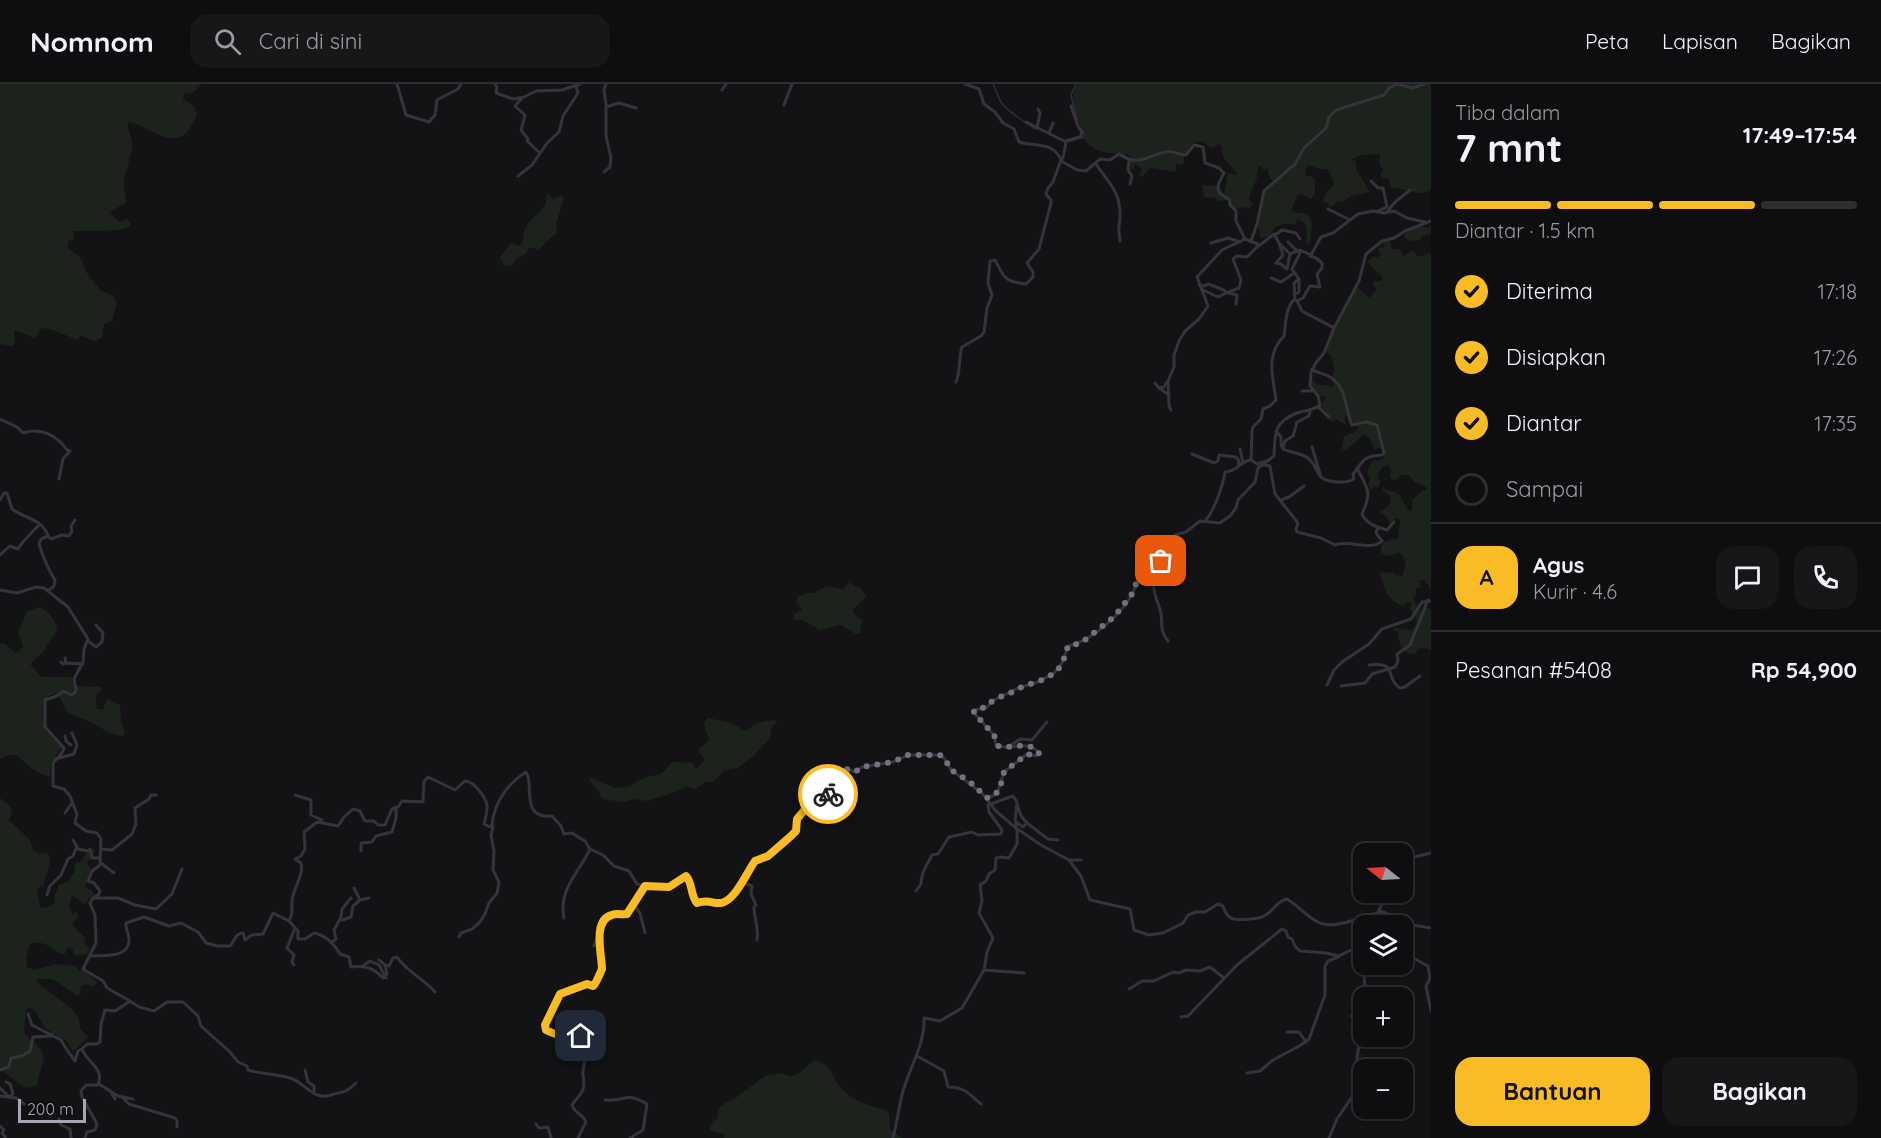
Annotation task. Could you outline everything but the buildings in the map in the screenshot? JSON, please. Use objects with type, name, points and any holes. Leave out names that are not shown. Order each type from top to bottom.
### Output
[{"type":"street","points":[[397,84],[406,115],[429,122],[436,112],[436,101],[458,89],[461,84]]},
{"type":"street","points":[[495,84],[496,93],[511,99],[524,97]]},
{"type":"street","points":[[604,172],[609,168],[612,158],[607,139],[604,90],[606,84]]},
{"type":"street","points":[[722,90],[726,84]]},
{"type":"street","points":[[784,105],[792,84]]},
{"type":"street","points":[[965,84],[979,89],[984,104],[1014,129],[1019,142],[1048,146],[1058,153],[1061,161],[1083,172],[1091,169],[1100,159],[1110,160],[1119,154],[1129,160],[1150,159],[1168,151],[1186,155],[1194,144],[1201,145],[1205,163],[1219,168],[1224,173],[1218,182],[1218,190],[1228,198],[1237,212],[1236,221],[1245,239],[1260,245]]},
{"type":"street","points":[[1251,242],[1264,191],[1295,164],[1304,148],[1326,128],[1331,114],[1384,94],[1397,84],[1412,87],[1425,84]]},
{"type":"street","points":[[518,176],[532,165],[559,132],[562,118],[578,93],[578,85],[562,90],[536,91],[520,98],[515,105],[525,115],[521,130],[528,139],[527,141],[540,153]]},
{"type":"street","points":[[606,107],[619,103],[636,108]]},
{"type":"street","points":[[1066,143],[1081,136],[1082,133],[1071,106]]},
{"type":"street","points":[[1037,128],[1040,113],[1038,109]]},
{"type":"street","points":[[1026,122],[1066,143]]},
{"type":"street","points":[[1049,133],[1053,123]]},
{"type":"street","points":[[956,382],[960,371],[959,358],[962,347],[984,332],[987,308],[992,295],[988,283],[990,261],[996,261],[1002,276],[1013,281],[1026,284],[1033,276],[1027,263],[1039,249],[1051,203],[1046,190],[1052,184],[1064,158],[1066,143]]},
{"type":"street","points":[[1129,160],[1128,170],[1132,176],[1130,184]]},
{"type":"street","points":[[1096,164],[1102,170],[1102,175],[1119,201],[1120,241]]},
{"type":"street","points":[[1310,256],[1321,237],[1333,233],[1358,214],[1387,207],[1384,188],[1378,188],[1371,181]]},
{"type":"street","points":[[1386,213],[1410,190]]},
{"type":"street","points":[[1328,208],[1350,220]]},
{"type":"street","points":[[1377,211],[1386,213],[1394,211],[1407,218],[1429,222]]},
{"type":"street","points":[[987,798],[997,794],[1006,770],[1027,754],[1038,754],[1036,749],[1024,745],[1009,747],[996,745],[994,735],[974,713],[974,710],[986,708],[994,700],[1013,693],[1018,688],[1054,674],[1062,663],[1068,646],[1081,643],[1118,613],[1134,592],[1142,569],[1155,561],[1167,558],[1168,541],[1176,534],[1186,532],[1196,522],[1206,520],[1220,524],[1230,516],[1238,500],[1255,482],[1260,466],[1275,454],[1273,446],[1276,431],[1282,422],[1296,413],[1318,407],[1319,399],[1309,383],[1312,369],[1324,353],[1334,328],[1359,281],[1366,254],[1382,241],[1429,222]]},
{"type":"street","points":[[1200,287],[1218,297],[1239,288],[1242,282],[1233,259],[1237,256],[1247,257],[1282,230],[1296,233],[1300,239]]},
{"type":"street","points":[[1275,235],[1283,255],[1276,264],[1281,264],[1287,269],[1290,254]]},
{"type":"street","points":[[1211,243],[1228,238],[1240,242]]},
{"type":"street","points":[[1158,388],[1164,387],[1173,370],[1174,355],[1181,337],[1208,307],[1197,277],[1220,252],[1245,239]]},
{"type":"street","points":[[1251,460],[1253,427],[1259,422],[1263,409],[1276,400],[1270,365],[1279,341],[1284,336],[1290,304],[1303,298],[1310,286],[1320,286],[1317,274],[1322,268],[1322,263],[1288,242]]},
{"type":"street","points":[[1279,243],[1290,254]]},
{"type":"street","points":[[1299,250],[1292,268],[1299,280],[1294,283],[1296,300],[1303,312],[1334,328]]},
{"type":"street","points":[[1290,254],[1299,250]]},
{"type":"street","points":[[1270,278],[1281,282],[1294,273]]},
{"type":"street","points":[[1200,287],[1215,286],[1237,296],[1236,304]]},
{"type":"street","points":[[1276,431],[1281,437],[1284,450],[1309,459],[1326,482],[1348,482],[1354,479],[1353,474],[1367,457],[1384,453],[1377,425],[1366,422],[1352,425],[1347,415],[1346,399],[1342,390],[1330,376],[1314,372],[1312,369]]},
{"type":"street","points":[[1169,378],[1171,410]]},
{"type":"street","points":[[1155,383],[1158,388],[1169,395]]},
{"type":"street","points":[[1302,391],[1314,391]]},
{"type":"street","points":[[1318,407],[1329,417]]},
{"type":"street","points":[[1284,450],[1285,441],[1293,436],[1297,422],[1309,416],[1310,411]]},
{"type":"street","points":[[0,419],[17,427],[23,433],[31,430],[53,434],[70,451],[63,459],[59,479]]},
{"type":"street","points":[[1312,447],[1322,479]]},
{"type":"street","points":[[1240,448],[1243,463]]},
{"type":"street","points":[[1234,452],[1239,461],[1237,468]]},
{"type":"street","points":[[1192,454],[1214,463],[1218,461],[1218,455],[1236,457]]},
{"type":"street","points":[[1251,460],[1257,464],[1268,461]]},
{"type":"street","points":[[1206,520],[1212,513],[1218,491],[1225,480],[1224,473],[1233,471],[1251,460]]},
{"type":"street","points":[[1260,466],[1267,464],[1270,466],[1274,492],[1298,523],[1297,532],[1322,538],[1334,544],[1342,542],[1375,546],[1382,540],[1376,533],[1378,527]]},
{"type":"street","points":[[1357,468],[1368,490],[1363,516],[1368,523],[1387,530],[1394,522]]},
{"type":"street","points":[[1281,500],[1304,486]]},
{"type":"street","points":[[0,500],[4,493],[7,493],[12,509],[40,524],[51,539],[71,535],[71,526],[75,520]]},
{"type":"street","points":[[0,555],[10,546],[18,549],[40,524]]},
{"type":"street","points":[[48,536],[41,539],[39,544],[55,580],[54,586],[48,591]]},
{"type":"street","points":[[1162,561],[1161,574],[1157,577],[1154,586],[1161,614],[1161,630],[1168,641]]},
{"type":"street","points":[[0,590],[20,592],[36,587],[48,591],[68,607],[88,641],[96,647],[102,642],[103,633],[96,625]]},
{"type":"street","points":[[1341,686],[1365,683],[1372,674],[1396,665],[1398,652],[1410,645],[1430,601]]},
{"type":"street","points":[[1327,685],[1334,670],[1369,644],[1382,629],[1411,619],[1422,602],[1430,601]]},
{"type":"street","points":[[63,747],[45,729],[44,702],[63,691],[71,695],[75,693],[77,687],[74,679],[82,664],[84,649],[88,641]]},
{"type":"street","points":[[65,658],[66,663]]},
{"type":"street","points":[[61,662],[63,664],[82,664]]},
{"type":"street","points":[[1369,665],[1382,664],[1390,669],[1394,683],[1400,688],[1420,676]]},
{"type":"street","points":[[1009,747],[1018,739],[1032,740],[1047,722]]},
{"type":"street","points":[[55,759],[74,754],[77,745],[72,733]]},
{"type":"street","points":[[64,736],[70,745]]},
{"type":"street","points":[[66,741],[62,753],[52,765],[53,786],[64,789],[72,801],[77,814],[75,823],[86,831],[95,831],[99,834],[101,849],[99,858],[101,863],[114,873]]},
{"type":"street","points":[[459,937],[462,932],[476,926],[482,919],[496,893],[499,883],[494,870],[491,835],[496,803],[508,787],[527,773],[529,800],[536,811],[543,816],[553,817],[561,826],[564,834],[572,833],[590,849],[603,855],[614,866],[628,870],[636,884],[669,887],[684,876],[688,877],[691,893],[697,903],[709,900],[718,903],[725,902],[743,883],[755,861],[768,856],[795,832],[797,819],[814,800],[831,793],[846,769],[855,772],[862,767],[893,762],[908,755],[940,755],[951,770],[970,782],[987,798],[998,813],[1017,829],[1069,860],[1081,876],[1090,900],[1130,909],[1134,930],[1149,935],[1168,931],[1183,923],[1188,915],[1205,912],[1218,904],[1223,906],[1232,920],[1266,916],[1280,901],[1287,899],[1327,926],[1380,912],[1391,915],[1406,924],[1431,928]]},
{"type":"street","points":[[289,921],[293,910],[292,899],[302,870],[301,863],[296,859],[304,850],[304,832],[317,821],[338,826],[353,809],[360,811],[365,821],[385,825],[392,809],[403,800],[423,802],[424,781],[428,777],[455,790],[467,781],[472,783],[485,797],[488,808],[484,824],[488,827],[492,825]]},
{"type":"street","points":[[101,849],[112,850],[130,837],[136,824],[135,808],[156,795]]},
{"type":"street","points":[[295,795],[311,800],[310,815],[328,824]]},
{"type":"street","points":[[916,891],[921,884],[925,865],[932,855],[938,854],[949,837],[972,832],[978,835],[1001,834],[1000,825],[987,810],[991,804],[1010,796],[1014,796],[1019,813],[1027,823],[1048,839],[1058,840]]},
{"type":"street","points":[[65,813],[72,801]]},
{"type":"street","points":[[893,1138],[903,1093],[925,1029],[924,1018],[941,1020],[962,1008],[984,970],[987,952],[993,938],[979,913],[982,901],[980,887],[981,883],[986,881],[989,874],[995,870],[996,858],[1010,857],[1017,844],[1017,804]]},
{"type":"street","points":[[361,851],[361,843],[372,842],[376,836],[392,832],[396,807]]},
{"type":"street","points":[[1016,822],[1023,827],[1027,823]]},
{"type":"street","points":[[73,840],[80,850],[90,849],[92,858],[99,858]]},
{"type":"street","points":[[47,895],[50,886],[61,875],[68,858],[73,856],[77,846]]},
{"type":"street","points":[[564,918],[562,910],[565,892],[590,849]]},
{"type":"street","points":[[1413,857],[1431,853]]},
{"type":"street","points":[[1069,860],[1081,860]]},
{"type":"street","points":[[101,863],[90,875],[89,882],[96,884],[100,891],[91,900],[90,905],[95,915],[96,943],[84,970],[103,981],[107,988],[139,1007],[154,1011],[167,1002],[183,1002],[198,1016],[201,1026],[238,1062],[247,1066],[248,1070],[291,1078],[317,1095],[327,1097],[343,1093],[356,1083]]},
{"type":"street","points":[[91,900],[118,898],[135,905],[156,909],[172,894],[182,869]]},
{"type":"street","points":[[743,883],[752,886],[751,894],[756,904],[753,913],[759,929],[757,940]]},
{"type":"street","points":[[594,946],[600,926],[605,919],[611,915],[627,914],[645,886]]},
{"type":"street","points":[[354,888],[360,900]]},
{"type":"street","points":[[331,943],[336,939],[334,930],[344,906],[351,897]]},
{"type":"street","points":[[340,919],[351,917],[353,906],[360,900],[369,898]]},
{"type":"street","points":[[1378,915],[1384,903]]},
{"type":"street","points":[[633,904],[640,913],[645,933]]},
{"type":"street","points":[[89,956],[104,954],[113,956],[124,951],[129,941],[126,922],[144,917],[169,926],[181,923],[195,930],[206,943],[230,946],[235,937],[241,933],[245,940],[252,935],[263,934],[273,913],[289,921],[298,931],[298,939],[305,939],[311,934],[319,934],[336,946],[340,954],[349,957],[351,967],[364,965],[370,961],[379,965],[386,978]]},
{"type":"street","points":[[578,1138],[585,1123],[584,1117],[575,1111],[572,1105],[584,1086],[582,1072],[585,1065],[585,1050],[581,1039],[576,1035],[569,1037],[560,1035],[546,1030],[545,1025],[560,994],[587,984],[593,986],[596,984],[602,969],[600,926]]},
{"type":"street","points":[[294,965],[292,962],[294,955],[287,948],[295,928]]},
{"type":"street","points":[[1181,1017],[1188,1017],[1224,978],[1282,929],[1300,951],[1342,956]]},
{"type":"street","points":[[1247,1073],[1261,1070],[1273,1060],[1306,1042],[1310,1037],[1325,995],[1325,966],[1332,958],[1342,956],[1353,948]]},
{"type":"street","points":[[385,965],[389,966],[393,958],[397,957],[435,992]]},
{"type":"street","points":[[1413,957],[1427,964],[1430,976],[1426,986],[1431,1011]]},
{"type":"street","points":[[379,960],[385,965],[386,978]]},
{"type":"street","points":[[364,965],[382,978],[386,978]]},
{"type":"street","points":[[1129,990],[1142,981],[1154,981],[1186,970],[1200,971],[1211,967],[1224,978]]},
{"type":"street","points":[[984,970],[1024,973]]},
{"type":"street","points":[[28,1014],[32,1024],[64,1043],[66,1050],[75,1061],[78,1051],[87,1044],[100,1042],[105,1010],[115,1011],[130,1002]]},
{"type":"street","points":[[1287,1032],[1299,1032],[1306,1042]]},
{"type":"street","points":[[0,1070],[9,1067],[11,1058],[22,1056],[30,1051],[33,1037],[36,1035],[51,1036],[52,1034]]},
{"type":"street","points":[[559,1057],[560,1035]]},
{"type":"street","points":[[1329,1138],[1337,1119],[1356,1091],[1362,1075],[1357,1058],[1359,1047]]},
{"type":"street","points":[[82,1049],[98,1069],[99,1084]]},
{"type":"street","points":[[916,1056],[944,1071],[948,1087],[958,1086],[964,1089],[981,1104]]},
{"type":"street","points":[[305,1070],[308,1082],[314,1086],[317,1095]]},
{"type":"street","points":[[6,1082],[10,1084],[13,1092],[9,1096]]},
{"type":"street","points":[[99,1084],[110,1091],[132,1099]]},
{"type":"street","points":[[85,1138],[87,1132],[95,1130],[97,1124],[82,1097],[81,1089],[87,1085],[97,1086],[99,1084]]},
{"type":"street","points":[[0,1088],[9,1096]]},
{"type":"street","points":[[110,1091],[115,1099]]},
{"type":"street","points":[[0,1096],[17,1098],[24,1104]]},
{"type":"street","points":[[121,1096],[128,1103],[175,1118],[177,1127]]},
{"type":"street","points":[[605,1100],[632,1096],[647,1104],[643,1130],[630,1138]]},
{"type":"street","points":[[59,1119],[61,1125],[70,1129],[71,1138]]},
{"type":"street","points":[[536,1124],[539,1128],[545,1126],[550,1129],[551,1138]]},
{"type":"street","points":[[0,1126],[6,1138]]},
{"type":"shaded area","points":[[0,84],[202,84],[192,93],[184,94],[183,99],[194,106],[197,114],[190,128],[183,135],[167,138],[129,122],[128,129],[132,145],[124,179],[126,203],[111,211],[110,214],[120,222],[127,219],[131,226],[113,230],[74,231],[74,239],[68,242],[68,248],[80,257],[88,275],[101,291],[112,295],[117,302],[112,321],[104,324],[102,338],[94,341],[80,335],[78,340],[43,328],[35,338],[14,330],[15,343],[13,346],[0,344]]},
{"type":"shaded area","points":[[1077,84],[1431,84],[1431,190],[1416,193],[1390,188],[1390,182],[1380,174],[1383,170],[1379,164],[1380,154],[1361,155],[1352,159],[1356,162],[1356,169],[1370,192],[1351,196],[1343,202],[1338,201],[1330,208],[1323,201],[1324,196],[1334,184],[1333,179],[1327,169],[1308,165],[1305,173],[1306,176],[1311,176],[1315,180],[1315,194],[1311,199],[1298,194],[1292,208],[1293,212],[1309,216],[1312,224],[1310,244],[1307,244],[1306,227],[1298,219],[1295,224],[1275,227],[1269,237],[1261,238],[1258,227],[1264,193],[1274,182],[1269,177],[1268,168],[1263,170],[1261,166],[1258,166],[1257,178],[1249,197],[1253,202],[1249,209],[1245,207],[1236,209],[1228,200],[1219,201],[1204,197],[1202,185],[1219,186],[1224,194],[1228,173],[1237,174],[1225,159],[1221,146],[1218,144],[1213,148],[1202,141],[1193,143],[1188,153],[1184,155],[1182,165],[1176,164],[1176,172],[1150,168],[1142,177],[1139,174],[1142,169],[1136,164],[1132,170],[1130,169],[1131,156],[1100,151],[1084,139],[1085,132],[1078,121],[1073,103]]},
{"type":"shaded area","points":[[547,193],[554,199],[561,196],[564,198],[556,224],[557,232],[538,250],[529,247],[526,254],[517,258],[511,266],[504,265],[500,259],[501,255],[512,243],[520,246],[527,226],[545,206]]},
{"type":"shaded area","points":[[1419,226],[1429,228],[1431,226],[1431,234],[1419,240],[1408,241],[1404,236],[1405,233]]},
{"type":"shaded area","points":[[1390,240],[1392,249],[1399,249],[1404,256],[1413,250],[1418,257],[1431,254],[1431,593],[1424,579],[1419,581],[1421,589],[1416,588],[1416,595],[1413,597],[1419,611],[1423,606],[1431,610],[1431,650],[1422,647],[1414,654],[1409,654],[1404,650],[1399,642],[1398,632],[1393,630],[1393,628],[1411,630],[1417,624],[1410,609],[1412,603],[1407,602],[1403,606],[1394,601],[1385,589],[1380,573],[1393,572],[1395,575],[1403,576],[1406,565],[1403,555],[1400,553],[1386,556],[1381,552],[1384,542],[1398,538],[1400,520],[1397,518],[1390,524],[1386,516],[1380,512],[1388,507],[1391,501],[1389,495],[1383,491],[1383,487],[1387,491],[1396,492],[1410,512],[1412,500],[1427,489],[1414,482],[1409,475],[1400,475],[1398,479],[1393,480],[1390,477],[1391,469],[1388,465],[1382,467],[1377,478],[1381,481],[1378,488],[1374,486],[1370,490],[1368,468],[1373,461],[1383,459],[1385,453],[1380,447],[1375,450],[1370,439],[1364,434],[1347,449],[1342,450],[1344,437],[1352,434],[1359,427],[1348,415],[1344,417],[1346,424],[1336,419],[1333,422],[1327,419],[1319,407],[1326,397],[1320,397],[1311,386],[1312,377],[1318,385],[1331,387],[1334,385],[1331,379],[1335,371],[1331,356],[1326,351],[1332,334],[1355,290],[1358,288],[1369,298],[1377,290],[1373,281],[1381,281],[1383,278],[1367,262],[1373,256],[1377,258],[1381,254],[1377,249],[1384,247],[1383,242]]},
{"type":"shaded area","points":[[850,582],[855,587],[859,587],[867,596],[853,609],[862,621],[860,633],[856,634],[841,625],[820,630],[803,620],[793,620],[794,614],[802,610],[797,603],[797,597],[806,593],[814,593],[827,586],[843,589]]},
{"type":"shaded area","points":[[39,607],[51,616],[57,630],[43,652],[30,664],[41,677],[71,677],[74,686],[100,687],[102,690],[96,695],[97,709],[103,709],[107,699],[120,705],[121,721],[125,733],[123,736],[110,733],[69,714],[57,693],[49,696],[43,703],[44,728],[62,747],[51,762],[50,777],[39,773],[17,755],[8,755],[0,759],[0,644],[5,644],[15,653],[19,652],[23,646],[18,632],[26,612]]},
{"type":"shaded area","points":[[707,718],[730,722],[745,731],[757,723],[774,720],[777,722],[771,729],[770,738],[752,757],[738,768],[725,770],[713,782],[706,782],[695,789],[687,786],[646,801],[635,799],[622,802],[602,799],[589,780],[591,777],[614,788],[630,786],[643,778],[661,774],[672,762],[693,763],[696,770],[705,760],[699,749],[709,740],[704,724]]},
{"type":"shaded area","points":[[0,798],[10,806],[12,811],[9,820],[30,840],[33,850],[40,854],[42,852],[48,854],[51,859],[43,886],[37,891],[40,907],[45,908],[55,903],[54,896],[59,885],[67,882],[75,871],[76,862],[80,862],[94,848],[95,851],[87,863],[91,869],[85,886],[94,894],[84,904],[72,895],[69,906],[73,915],[77,912],[78,916],[72,925],[85,938],[85,944],[90,948],[87,954],[75,956],[72,948],[68,947],[65,954],[61,954],[46,945],[35,943],[30,944],[26,959],[27,967],[34,970],[56,964],[76,966],[79,971],[85,971],[97,982],[93,987],[84,984],[77,996],[53,979],[36,979],[76,1013],[80,1028],[88,1037],[73,1052],[66,1041],[45,1028],[34,1010],[29,1007],[26,1010],[24,1033],[41,1050],[44,1058],[36,1086],[25,1088],[0,1069]]},
{"type":"shaded area","points":[[814,1060],[826,1065],[839,1085],[853,1098],[886,1110],[889,1113],[890,1129],[902,1138],[724,1138],[724,1134],[709,1130],[713,1121],[717,1119],[719,1108],[722,1105],[765,1076],[781,1073],[789,1076],[797,1075]]},
{"type":"waterway","points":[[993,84],[1003,105],[1036,129]]},
{"type":"waterway","points":[[1076,84],[1071,95],[1077,120]]},
{"type":"waterway","points":[[1068,142],[1084,137],[1084,132],[1080,127]]},
{"type":"way so far","points":[[828,794],[834,789],[846,769],[855,772],[862,767],[893,762],[908,755],[926,754],[940,755],[953,772],[970,782],[987,798],[995,795],[1006,770],[1027,754],[1036,756],[1039,753],[1036,749],[1024,745],[1005,748],[996,745],[994,735],[973,711],[986,708],[994,700],[1013,693],[1018,688],[1054,674],[1064,659],[1068,646],[1081,643],[1114,617],[1134,592],[1142,569],[1155,561],[1161,561]]},
{"type":"route","points":[[581,1036],[568,1037],[557,1034],[546,1030],[545,1025],[560,994],[587,984],[593,986],[596,984],[602,969],[600,926],[605,919],[611,915],[627,914],[645,886],[669,887],[684,876],[688,877],[691,893],[697,903],[709,900],[718,903],[727,901],[740,888],[755,861],[768,856],[791,836],[796,831],[797,819],[807,807],[814,800],[828,794]]}]
